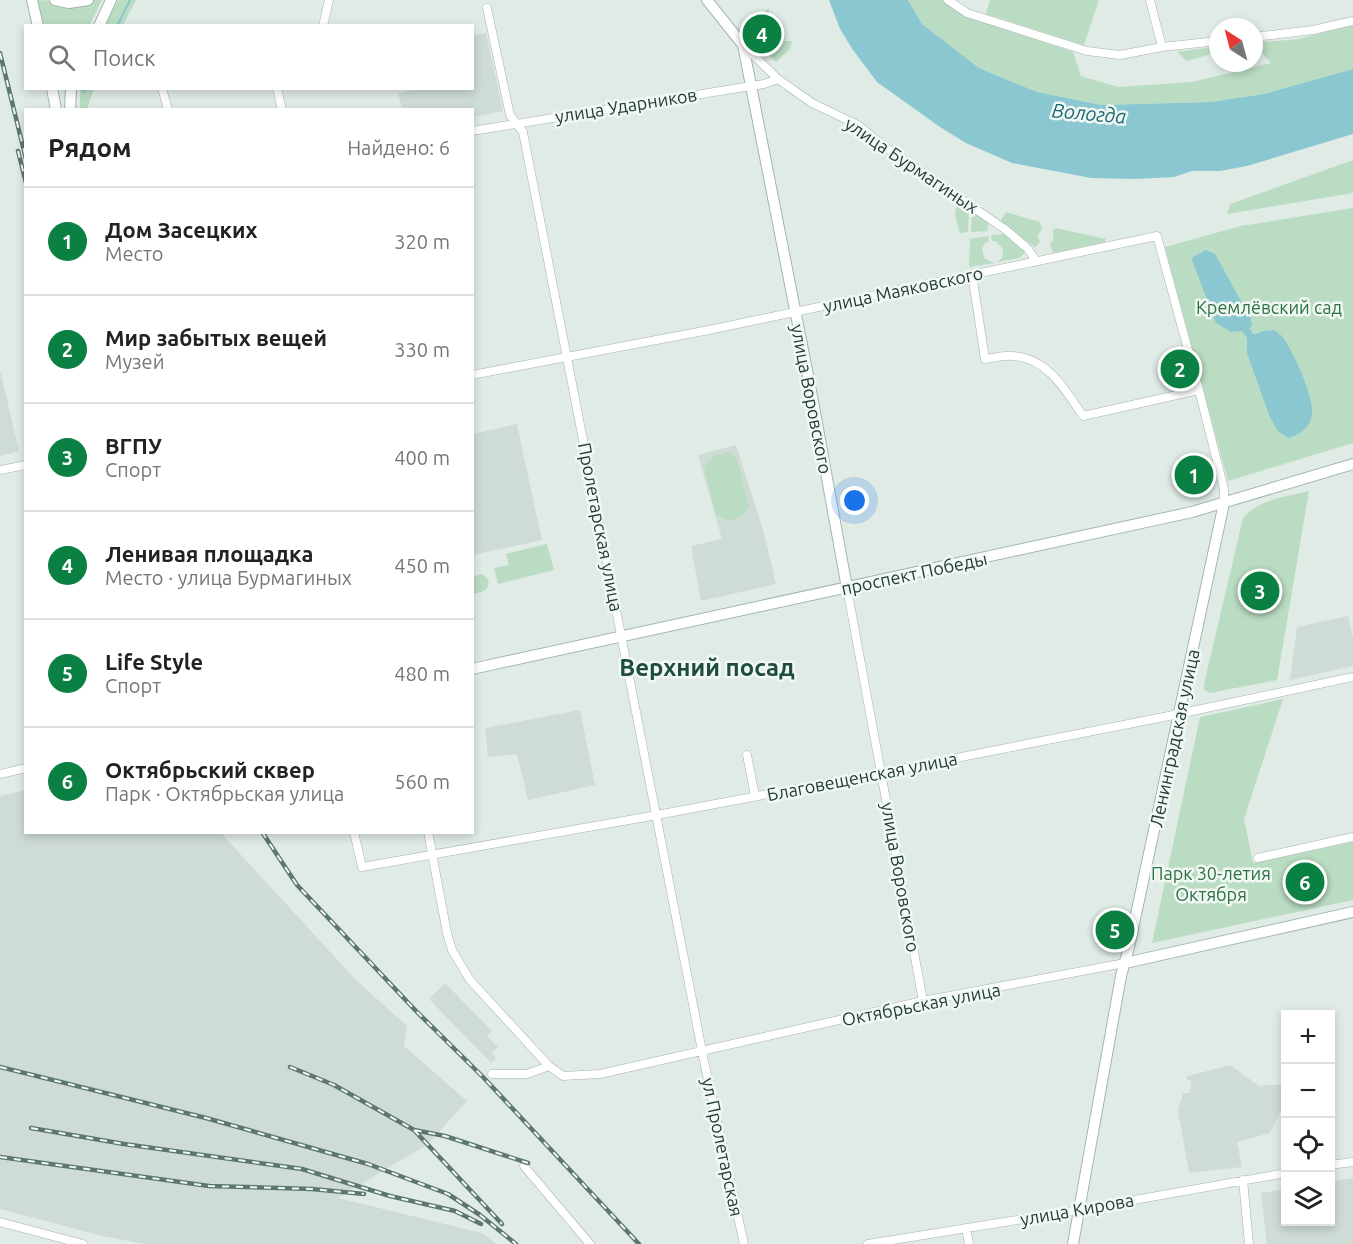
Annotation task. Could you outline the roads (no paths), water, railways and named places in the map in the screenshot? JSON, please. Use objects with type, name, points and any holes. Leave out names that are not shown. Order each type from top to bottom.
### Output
[{"type":"main road","points":[[32,0],[38,24]]},
{"type":"main road","points":[[55,0],[69,3],[88,0]]},
{"type":"main road","points":[[100,24],[111,0]]},
{"type":"main road","name":"улица Бурмагиных","points":[[706,0],[743,45]]},
{"type":"main road","name":"улица Воровского","points":[[743,45],[796,312],[847,588]]},
{"type":"main road","points":[[52,90],[56,108]]},
{"type":"main road","points":[[70,108],[71,90]]},
{"type":"main road","name":"проспект Победы","points":[[474,669],[1192,512],[1353,464]]},
{"type":"main road","name":"Ленинградская улица","points":[[1073,1244],[1125,963],[1224,503]]},
{"type":"main road","name":"Октябрьская улица","points":[[1125,963],[1353,912]]},
{"type":"street","points":[[323,24],[329,0]]},
{"type":"street","points":[[948,0],[967,13],[1087,51],[1120,55],[1162,47],[1209,42]]},
{"type":"street","points":[[1150,0],[1162,47]]},
{"type":"street","name":"Пролетарская улица","points":[[487,8],[510,115],[523,132],[525,140],[702,1050]]},
{"type":"street","points":[[1263,36],[1313,30],[1353,21]]},
{"type":"street","name":"улица Бурмагиных","points":[[743,45],[778,79],[812,103],[858,125],[888,149],[1006,230],[1028,249],[1036,261]]},
{"type":"street","name":"улица Ударников","points":[[474,131],[764,84],[778,79]]},
{"type":"street","points":[[163,90],[167,108]]},
{"type":"street","points":[[278,90],[282,108]]},
{"type":"street","name":"улица Маяковского","points":[[474,375],[796,312],[1157,236]]},
{"type":"street","name":"Ленинградская улица","points":[[1157,236],[1200,390],[1224,489],[1224,503]]},
{"type":"street","points":[[972,274],[985,359],[1017,356],[1048,370],[1056,377],[1083,416],[1200,390]]},
{"type":"street","points":[[0,470],[24,465]]},
{"type":"street","name":"улица Воровского","points":[[847,588],[923,1001]]},
{"type":"street","name":"Благовещенская улица","points":[[355,834],[363,867],[882,773],[1353,677]]},
{"type":"street","points":[[747,755],[754,796]]},
{"type":"street","points":[[0,774],[24,768]]},
{"type":"street","points":[[428,834],[452,951],[470,980],[549,1066],[527,1074],[492,1074]]},
{"type":"street","points":[[1258,858],[1353,837]]},
{"type":"street","name":"Октябрьская улица","points":[[549,1066],[563,1076],[600,1074],[923,1001],[1125,963]]},
{"type":"street","name":"ул Пролетарская","points":[[702,1050],[744,1244]]},
{"type":"street","points":[[1335,1165],[1353,1162]]},
{"type":"street","points":[[524,1166],[590,1244]]},
{"type":"street","name":"улица Кирова","points":[[868,1244],[1079,1210],[1281,1174]]},
{"type":"street","points":[[1243,1180],[1249,1244]]},
{"type":"street","points":[[0,1222],[83,1244]]},
{"type":"street","points":[[966,1228],[969,1244]]},
{"type":"water","name":"Вологда","points":[[829,0],[908,0],[922,24],[979,68],[1037,92],[1101,105],[1211,102],[1264,94],[1353,69],[1353,134],[1247,166],[1220,171],[1192,171],[1174,177],[1091,178],[1012,163],[966,143],[877,82],[840,29]]},
{"type":"water","points":[[1206,250],[1215,254],[1251,319],[1252,326],[1249,328],[1254,335],[1274,330],[1280,334],[1293,354],[1306,386],[1312,413],[1307,426],[1297,435],[1288,438],[1278,431],[1269,415],[1247,353],[1247,338],[1242,331],[1231,332],[1216,323],[1192,260],[1193,257]]},
{"type":"waterway","points":[[118,24],[130,0]]},
{"type":"railway","points":[[0,53],[24,151]]},
{"type":"railway","points":[[18,151],[24,175]]},
{"type":"railway","points":[[263,834],[297,885],[416,1011],[483,1077],[639,1244]]},
{"type":"railway","points":[[0,1067],[206,1118],[368,1164],[448,1194],[480,1215],[516,1244]]},
{"type":"railway","points":[[290,1067],[334,1085],[414,1130],[445,1136],[528,1163]]},
{"type":"railway","points":[[31,1128],[124,1144],[302,1169],[390,1196],[455,1211],[481,1224]]},
{"type":"railway","points":[[414,1130],[502,1224]]},
{"type":"railway","points":[[0,1157],[209,1186],[312,1189],[364,1194]]},
{"type":"place","name":"Ленивая площадка","points":[[762,34]]},
{"type":"place","name":"Мир забытых вещей","points":[[1180,369]]},
{"type":"place","name":"Дом Засецких","points":[[1194,475]]},
{"type":"place","name":"ВГПУ","points":[[1260,591]]},
{"type":"place","name":"Октябрьский сквер","points":[[1305,882]]},
{"type":"place","name":"Life Style","points":[[1115,930]]},
{"type":"district","name":"Верхний посад","points":[[707,667]]},
{"type":"park label","name":"Кремлёвский сад","points":[[1269,307]]},
{"type":"park label","name":"Парк 30-летия Октября","points":[[1211,883]]}]
